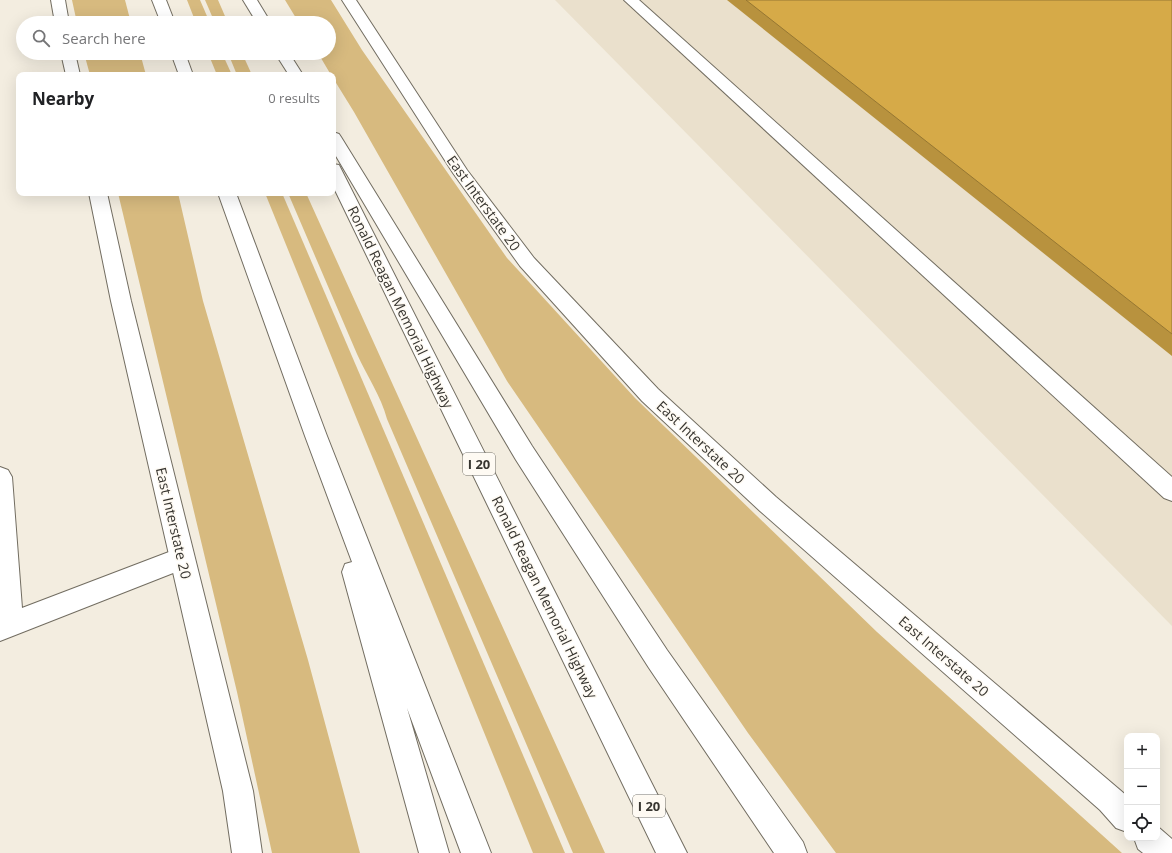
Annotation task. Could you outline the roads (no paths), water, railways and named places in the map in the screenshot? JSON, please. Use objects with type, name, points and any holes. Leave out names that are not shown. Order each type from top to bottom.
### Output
[{"type":"main road","points":[[58,0],[61,16]]},
{"type":"main road","points":[[159,0],[165,16]]},
{"type":"main road","points":[[250,0],[258,16]]},
{"type":"main road","points":[[250,0],[260,16]]},
{"type":"main road","name":"East Interstate 20","points":[[349,0],[461,173],[527,262],[650,394],[768,504],[1110,800],[1124,814]]},
{"type":"main road","points":[[631,0],[1172,491]]},
{"type":"main road","points":[[70,60],[72,72]]},
{"type":"main road","points":[[181,60],[185,72]]},
{"type":"main road","points":[[279,60],[285,72]]},
{"type":"main road","points":[[286,60],[294,72]]},
{"type":"main road","points":[[336,142],[524,453],[658,659],[792,853]]},
{"type":"main road","name":"Ronald Reagan Memorial Highway","points":[[336,175],[672,853]]},
{"type":"main road","name":"East Interstate 20","points":[[99,196],[121,301],[238,791],[247,853]]},
{"type":"main road","points":[[228,196],[316,436],[476,853]]},
{"type":"main road","points":[[316,436],[434,853]]},
{"type":"main road","points":[[0,477],[5,627],[182,558]]},
{"type":"main road","points":[[626,759],[678,853]]},
{"type":"main road","points":[[1152,841],[1164,853]]}]
